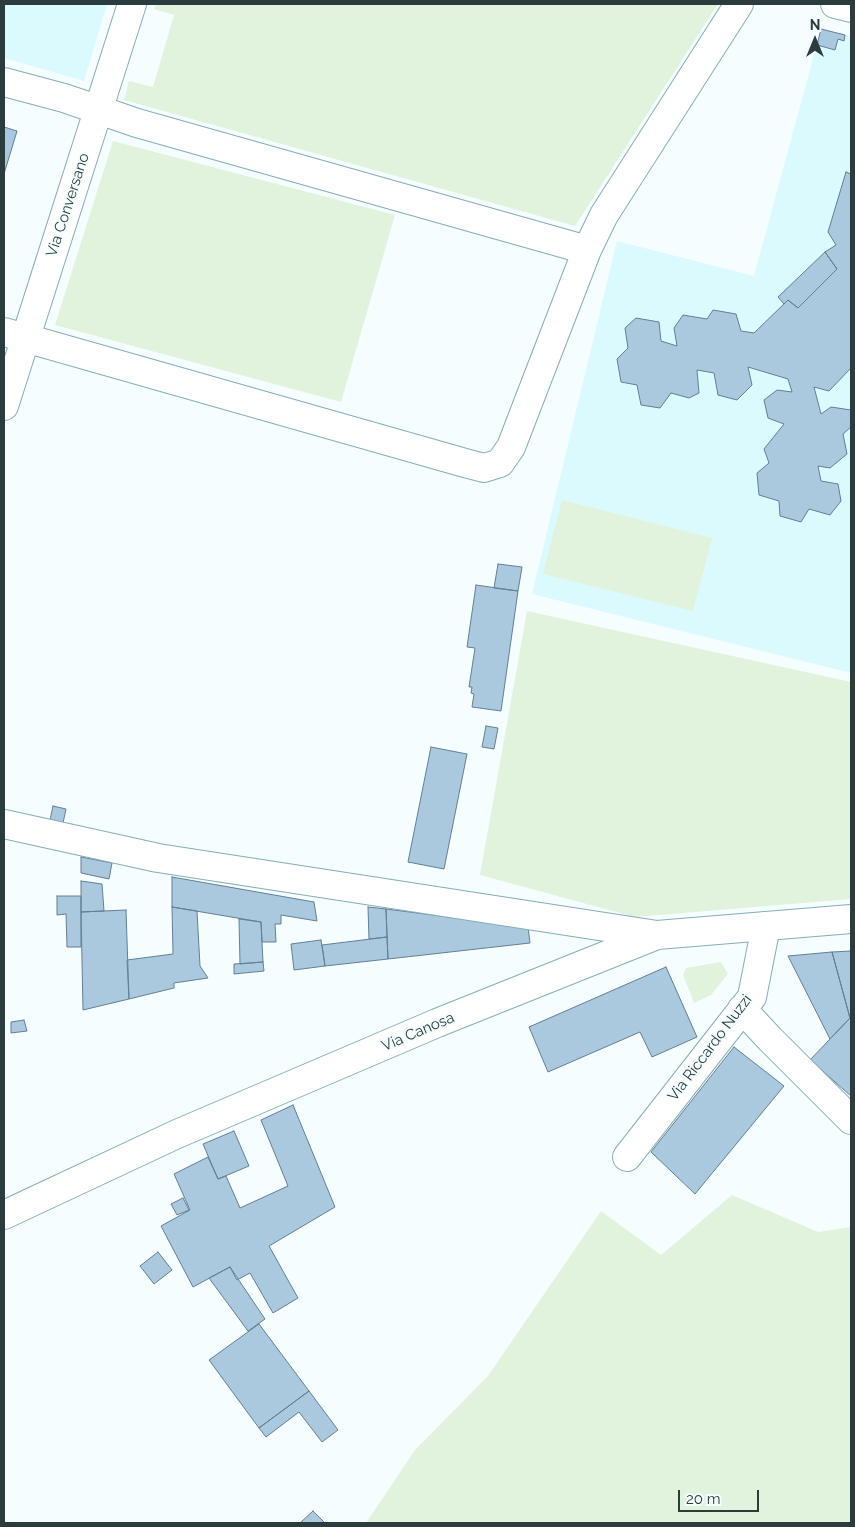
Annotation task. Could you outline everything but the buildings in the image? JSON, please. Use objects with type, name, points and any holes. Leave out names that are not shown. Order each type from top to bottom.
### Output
[{"type":"street","name":"Via Conversano","points":[[4,406],[14,335],[98,110],[132,4]]},
{"type":"street","points":[[14,335],[484,468],[500,463],[511,447],[587,250],[604,215],[739,4]]},
{"type":"street","points":[[835,4],[851,8]]},
{"type":"street","points":[[4,82],[64,98],[147,126],[587,250]]},
{"type":"street","points":[[4,824],[158,858],[657,935]]},
{"type":"street","name":"Via Canosa","points":[[4,1215],[186,1130],[437,1024],[657,935],[851,919]]},
{"type":"street","name":"Via Riccardo Nuzzi","points":[[627,1157],[752,997],[766,926]]},
{"type":"street","points":[[742,1009],[851,1120]]},
{"type":"shaded area","points":[[4,4],[107,4],[84,81],[4,58]]},
{"type":"shaded area","points":[[821,29],[851,36],[851,673],[532,594],[617,241],[754,276]]},
{"type":"green space","points":[[156,4],[718,4],[575,226],[124,100],[129,81],[153,87],[174,15],[154,9]]},
{"type":"green space","points":[[113,141],[395,215],[341,402],[55,325]]},
{"type":"green space","points":[[562,500],[712,538],[693,611],[543,574]]},
{"type":"green space","points":[[527,611],[851,682],[851,899],[635,917],[480,875]]},
{"type":"green space","points":[[721,962],[728,974],[711,995],[694,1003],[683,975],[686,968]]},
{"type":"green space","points":[[732,1195],[818,1232],[851,1227],[851,1523],[366,1523],[415,1450],[488,1376],[601,1211],[661,1255]]}]
